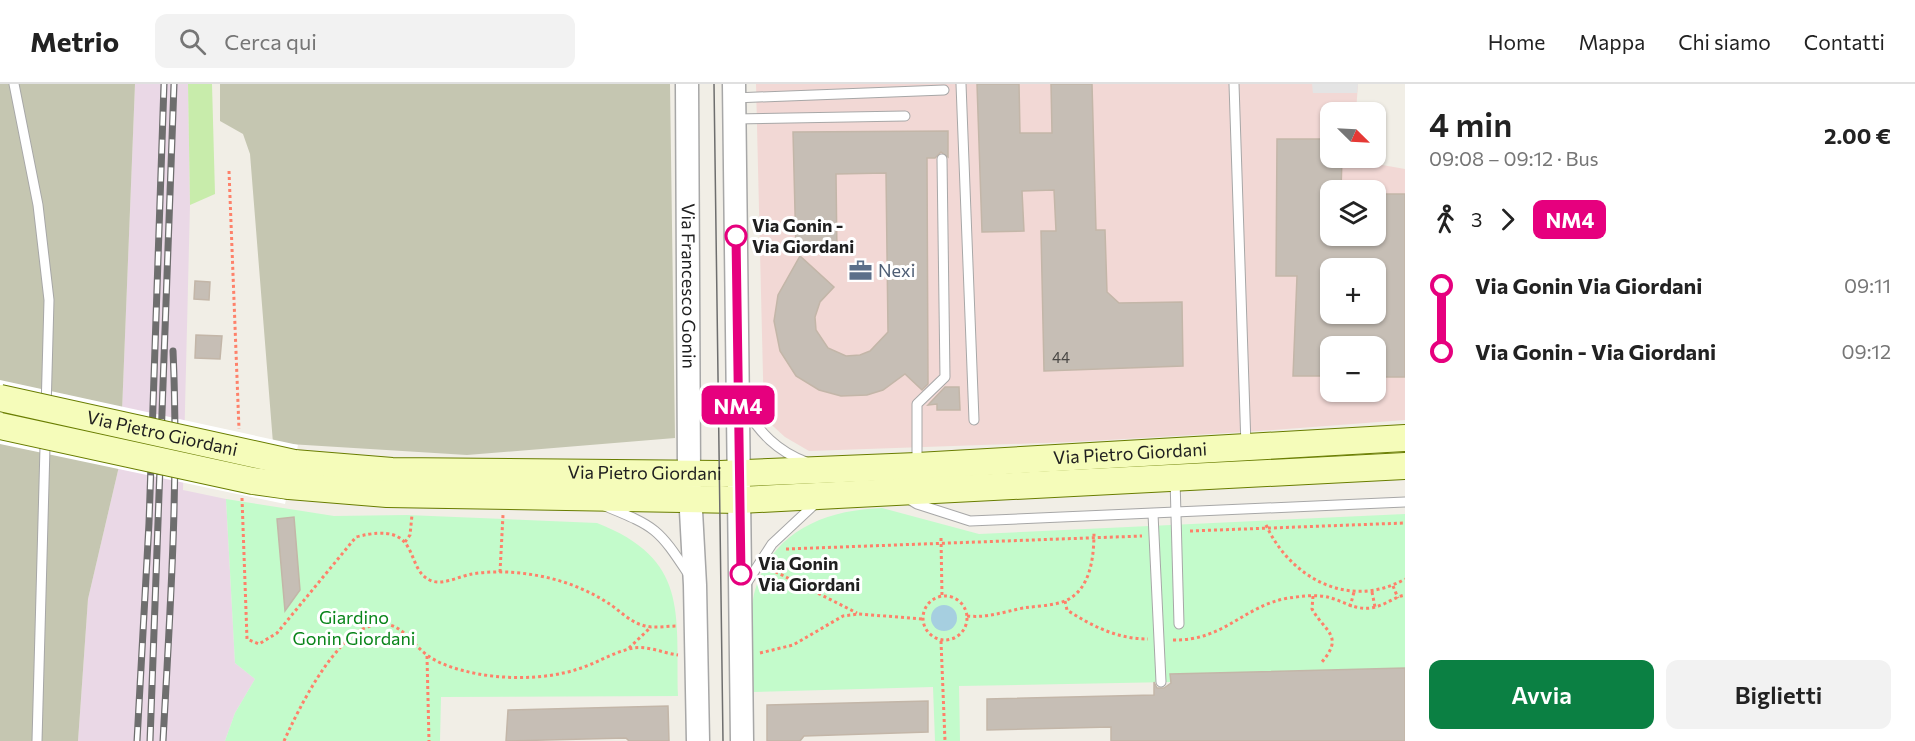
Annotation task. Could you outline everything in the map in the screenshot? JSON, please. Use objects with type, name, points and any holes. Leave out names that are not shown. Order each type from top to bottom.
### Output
[{"type":"main road","name":"Via Pietro Giordani","points":[[0,398],[291,474],[345,493],[740,500],[900,494],[1405,466]]},
{"type":"main road","name":"Via Pietro Giordani","points":[[0,426],[253,481],[291,474],[392,471],[739,473],[917,466],[1405,438]]},
{"type":"street","name":"Via Francesco Gonin","points":[[687,84],[688,474],[695,585],[698,741]]},
{"type":"street","points":[[734,100],[742,741]]},
{"type":"lane","points":[[14,84],[38,205],[49,300],[37,741]]},
{"type":"lane","points":[[961,84],[974,420]]},
{"type":"lane","points":[[1234,84],[1246,448]]},
{"type":"lane","points":[[734,100],[944,90]]},
{"type":"lane","points":[[734,100],[905,116]]},
{"type":"lane","points":[[917,466],[917,404],[945,377],[942,159]]},
{"type":"lane","points":[[738,397],[769,441],[791,456],[825,469]]},
{"type":"lane","name":"Via Pietro Giordani","points":[[1175,478],[1175,513]]},
{"type":"lane","name":"Via Pietro Giordani","points":[[900,494],[917,504],[970,521],[1405,502]]},
{"type":"lane","points":[[741,594],[772,544],[823,497]]},
{"type":"lane","name":"Via Pietro Giordani","points":[[589,499],[648,523],[659,532],[695,585]]},
{"type":"lane","points":[[1175,513],[1179,624]]},
{"type":"lane","points":[[1153,514],[1161,682]]},
{"type":"path","points":[[405,542],[410,535],[412,507]]},
{"type":"path","points":[[500,572],[504,511]]},
{"type":"path","points":[[1191,531],[1266,526],[1405,523]]},
{"type":"path","points":[[1266,526],[1276,543],[1298,567],[1311,578],[1334,588],[1354,592],[1372,592],[1405,579]]},
{"type":"path","points":[[967,616],[1000,615],[1065,601],[1076,594],[1088,577],[1094,552],[1094,531]]},
{"type":"path","points":[[788,551],[1145,536]]},
{"type":"path","points":[[941,538],[942,596]]},
{"type":"path","points":[[770,569],[859,614]]},
{"type":"path","points":[[1393,585],[1398,598]]},
{"type":"path","points":[[1330,597],[1334,588]]},
{"type":"path","points":[[1350,607],[1354,592]]},
{"type":"path","points":[[1372,592],[1375,607]]},
{"type":"path","points":[[1065,601],[1067,610],[1101,629],[1122,637],[1187,640],[1216,633],[1268,604],[1313,596],[1330,597],[1350,607],[1375,607],[1405,595]]},
{"type":"path","points":[[942,596],[959,601],[967,616],[966,627],[960,635],[951,640],[941,640],[928,633],[923,619],[928,604],[942,596]]},
{"type":"path","points":[[1313,596],[1312,609],[1332,634],[1333,642],[1330,653],[1321,663]]},
{"type":"path","points":[[755,654],[793,645],[843,616],[859,614],[923,619]]},
{"type":"path","points":[[284,741],[311,689],[345,643],[357,632],[372,626],[387,625],[402,630],[427,655],[465,671],[514,677],[576,670],[629,648],[651,627]]},
{"type":"path","points":[[941,640],[945,741]]},
{"type":"path","points":[[629,648],[647,648],[680,655]]},
{"type":"path","points":[[427,655],[429,741]]},
{"type":"shaded area","points":[[0,84],[135,84],[120,462],[88,599],[78,741],[0,741]]},
{"type":"shaded area","points":[[135,84],[188,84],[190,205],[183,490],[226,499],[235,663],[255,679],[235,713],[225,741],[78,741],[88,599],[120,462]]},
{"type":"shaded area","points":[[220,84],[670,84],[675,438],[467,455],[273,443],[250,154],[243,134],[220,121]]},
{"type":"shaded area","points":[[756,84],[1358,84],[1357,102],[1320,102],[1320,168],[1386,168],[1386,166],[1405,169],[1405,420],[1072,442],[809,451],[785,437],[764,418]]},
{"type":"shaded area","points":[[1312,84],[1358,84],[1357,93],[1313,93]]},
{"type":"green space","points":[[188,84],[212,84],[215,194],[190,205]]},
{"type":"green space","name":"Giardino Gonin Giordani","points":[[226,499],[334,516],[407,515],[597,523],[627,537],[648,553],[663,571],[676,614],[678,696],[441,697],[440,741],[225,741],[235,713],[255,679],[235,663]]},
{"type":"green space","points":[[882,508],[979,534],[1405,514],[1405,668],[1171,674],[1171,682],[959,686],[960,741],[935,741],[933,687],[752,692],[750,643],[752,606],[762,573],[773,555],[786,540],[802,528],[820,520],[840,514]]},
{"type":"water","points":[[944,605],[953,609],[957,618],[953,627],[944,631],[935,627],[931,618],[935,609]]},
{"type":"pier","points":[[0,380],[298,445],[285,504],[0,444]]},
{"type":"building","points":[[977,84],[1019,84],[1020,133],[1052,133],[1051,84],[1092,84],[1096,230],[1105,230],[1107,292],[1119,303],[1182,302],[1183,366],[1044,371],[1041,231],[1056,231],[1054,190],[1022,191],[1024,231],[982,232]]},
{"type":"building","points":[[948,131],[948,157],[941,152],[935,158],[927,158],[928,384],[922,390],[905,374],[883,390],[867,395],[841,396],[819,390],[796,376],[780,351],[774,321],[778,295],[800,256],[834,287],[820,302],[815,317],[816,330],[828,348],[846,356],[860,355],[870,351],[888,332],[886,173],[836,174],[837,254],[796,251],[793,132]]},
{"type":"building","points":[[1277,139],[1320,139],[1320,168],[1342,168],[1341,180],[1320,180],[1320,246],[1386,246],[1386,194],[1405,194],[1405,377],[1386,377],[1386,336],[1320,336],[1320,376],[1293,376],[1297,276],[1276,276]]},
{"type":"building","points":[[195,281],[210,282],[209,300],[194,299]]},
{"type":"building","points":[[196,335],[222,336],[220,359],[195,358]]},
{"type":"building","points":[[945,387],[959,387],[960,410],[937,410],[937,404],[928,405]]},
{"type":"building","points":[[294,517],[300,590],[285,611],[277,519]]},
{"type":"building","points":[[1405,668],[1405,741],[1111,741],[1111,727],[987,730],[987,699],[1154,695],[1154,682],[1157,688],[1164,688],[1171,683],[1170,674]]},
{"type":"building","points":[[928,701],[928,732],[804,736],[800,741],[767,741],[767,705]]},
{"type":"building","points":[[668,706],[669,741],[629,741],[626,738],[506,741],[508,710]]},
{"type":"tram line","points":[[714,84],[723,741]]},
{"type":"railway","points":[[137,741],[149,523],[164,84]]},
{"type":"railway","points":[[150,741],[174,84]]},
{"type":"railway","points":[[163,741],[174,498],[173,351]]},
{"type":"bus line","name":"NM4","points":[[736,236],[741,574]]},
{"type":"place","name":"Via Gonin - Via Giordani","points":[[736,236]]},
{"type":"place","name":"Nexi","points":[[860,271]]},
{"type":"place","name":"Via Gonin Via Giordani","points":[[741,574]]}]
